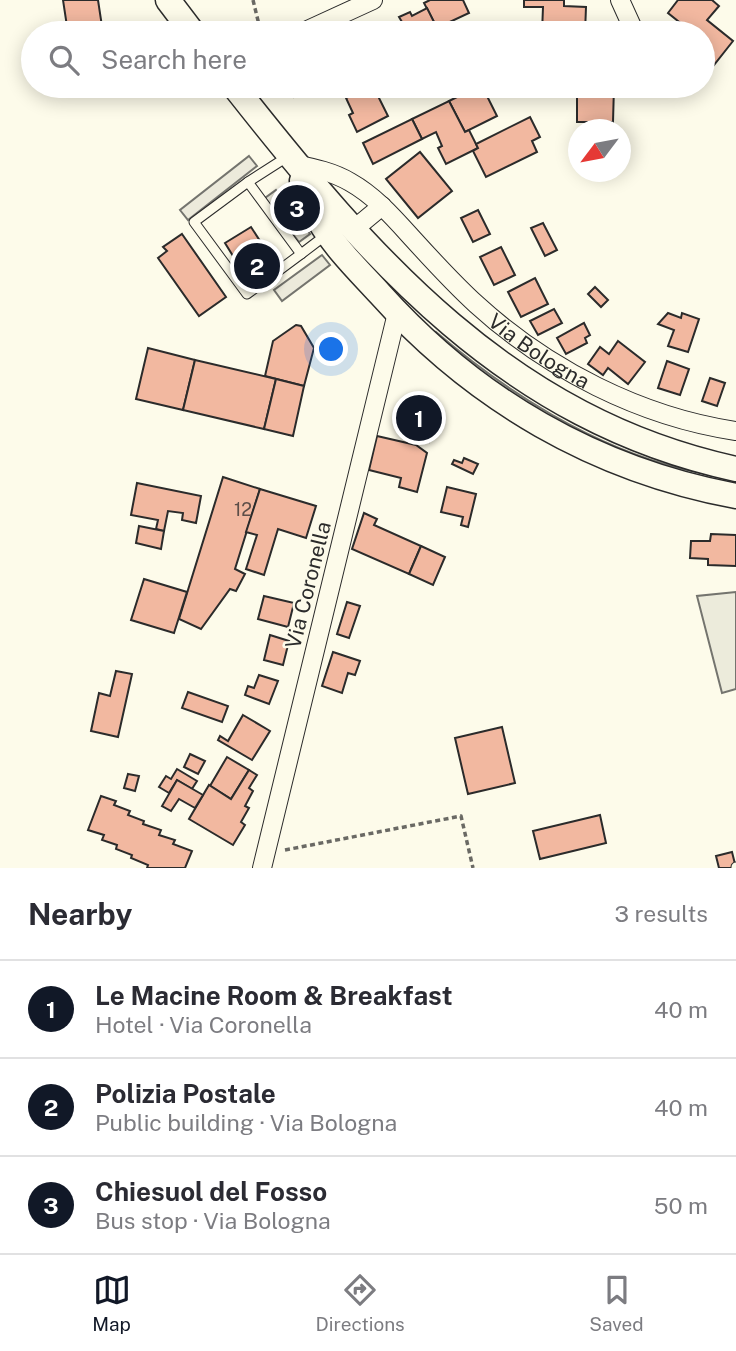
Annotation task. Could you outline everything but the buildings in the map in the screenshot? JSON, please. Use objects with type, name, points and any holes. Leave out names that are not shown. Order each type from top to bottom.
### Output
[{"type":"main road","points":[[168,0],[184,21]]},
{"type":"main road","name":"Via Bologna","points":[[243,98],[292,160],[318,219],[416,293],[495,360],[570,409],[641,442],[674,454],[736,469]]},
{"type":"main road","name":"Via Bologna","points":[[339,236],[397,313],[456,368],[539,426],[639,471],[684,485],[736,496]]},
{"type":"main road","points":[[397,313],[416,293]]},
{"type":"street","points":[[327,21],[373,0]]},
{"type":"street","points":[[620,0],[630,21]]},
{"type":"street","name":"Via Bologna","points":[[292,160],[338,175],[352,183],[382,206],[477,305],[514,336],[566,370],[617,396],[663,413],[736,431]]},
{"type":"street","points":[[339,236],[382,206]]},
{"type":"street","name":"Via Coronella","points":[[264,861],[397,313]]},
{"type":"lane","points":[[292,160],[248,182],[194,222],[247,294],[301,254],[339,236]]},
{"type":"lane","points":[[248,182],[301,254]]},
{"type":"path","points":[[253,0],[258,21]]},
{"type":"path","points":[[264,861],[461,816],[473,868]]},
{"type":"shaded area","points":[[249,156],[257,166],[188,220],[180,210]]},
{"type":"shaded area","points":[[276,190],[310,234],[299,242],[265,198]]},
{"type":"shaded area","points":[[322,255],[330,265],[282,301],[274,290]]},
{"type":"shaded area","points":[[436,332],[491,376],[584,432],[649,459],[736,480],[736,486],[633,460],[531,412],[433,336]]},
{"type":"shaded area","points":[[736,592],[736,689],[722,693],[697,596]]},
{"type":"place","name":"Chiesuol del Fosso","points":[[297,208]]},
{"type":"place","name":"Polizia Postale","points":[[257,266]]},
{"type":"place","name":"Le Macine Room & Breakfast","points":[[419,418]]}]
